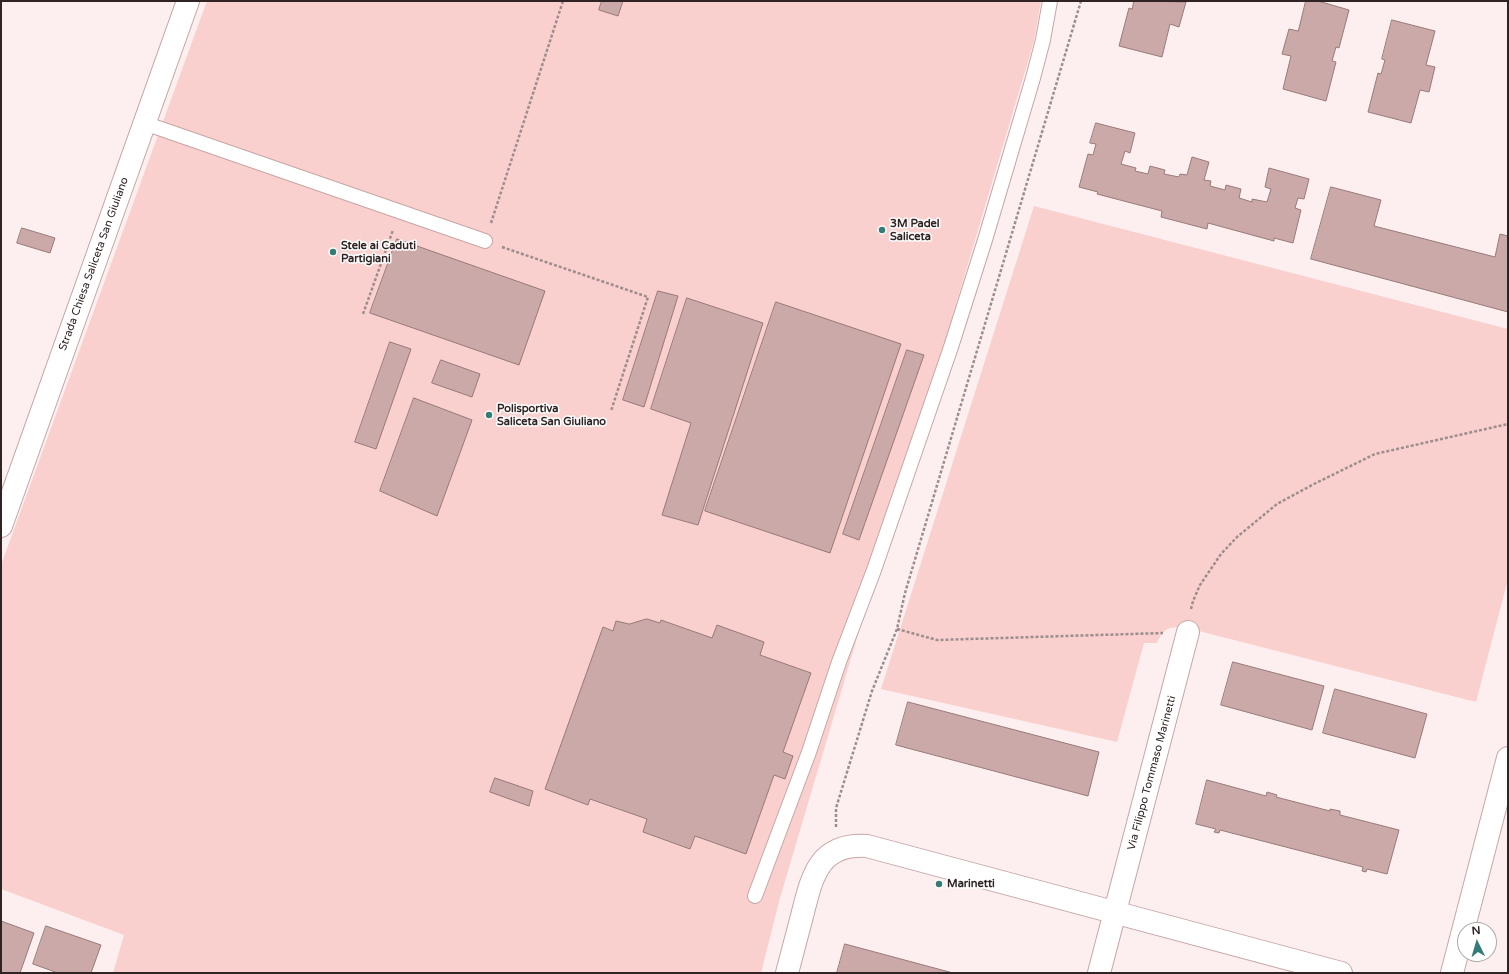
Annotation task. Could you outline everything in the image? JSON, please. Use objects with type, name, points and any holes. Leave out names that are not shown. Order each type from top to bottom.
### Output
[{"type":"street","name":"Strada Chiesa Saliceta San Giuliano","points":[[1,526],[188,1]]},
{"type":"street","name":"Via Filippo Tommaso Marinetti","points":[[1099,973],[1188,632]]},
{"type":"street","points":[[1452,973],[1508,758]]},
{"type":"street","points":[[787,973],[812,878],[821,862],[836,851],[850,845],[867,846],[1341,973]]},
{"type":"lane","points":[[755,896],[809,752],[839,662],[874,570],[951,347],[985,240],[1044,40],[1050,1]]},
{"type":"lane","points":[[144,123],[485,241]]},
{"type":"path","points":[[563,1],[485,241],[648,297],[611,411]]},
{"type":"path","points":[[836,851],[836,808],[872,691],[897,629],[907,585],[1081,1]]},
{"type":"path","points":[[363,314],[399,212]]},
{"type":"path","points":[[897,629],[937,640],[1188,632],[1193,601],[1210,570],[1237,537],[1277,504],[1375,454],[1508,424]]},
{"type":"shaded area","name":"Polisportiva Saliceta San Giuliano","points":[[207,1],[1041,1],[1034,41],[780,898],[761,973],[113,973],[124,935],[1,889],[1,565]]},
{"type":"shaded area","points":[[1034,206],[1508,329],[1508,579],[1476,702],[1187,628],[1176,627],[1165,631],[1157,643],[1144,643],[1117,742],[881,689]]},
{"type":"building","points":[[602,1],[623,1],[618,16],[599,10]]},
{"type":"building","points":[[1134,1],[1186,2],[1179,27],[1170,24],[1162,57],[1119,46],[1129,8],[1132,9]]},
{"type":"building","points":[[1306,1],[1318,1],[1349,10],[1339,48],[1336,47],[1332,61],[1336,62],[1326,101],[1283,89],[1291,56],[1282,54],[1289,29],[1298,31]]},
{"type":"building","points":[[1392,20],[1435,31],[1426,65],[1435,67],[1429,92],[1420,90],[1411,123],[1368,112],[1378,73],[1381,74],[1385,60],[1382,59]]},
{"type":"building","points":[[1096,123],[1135,133],[1130,153],[1125,151],[1121,164],[1136,168],[1135,171],[1148,174],[1150,166],[1165,170],[1164,174],[1179,177],[1180,174],[1187,175],[1192,157],[1209,162],[1204,180],[1211,181],[1210,186],[1225,190],[1226,185],[1241,189],[1239,198],[1252,202],[1252,199],[1267,202],[1271,189],[1265,187],[1269,168],[1309,179],[1304,199],[1298,198],[1295,208],[1301,210],[1293,243],[1274,238],[1274,241],[1208,223],[1207,229],[1161,217],[1162,211],[1097,194],[1098,192],[1079,187],[1088,154],[1093,155],[1096,144],[1090,143]]},
{"type":"building","points":[[1331,187],[1381,200],[1374,226],[1495,257],[1500,234],[1508,236],[1508,312],[1311,259]]},
{"type":"building","points":[[22,228],[55,238],[50,253],[17,243]]},
{"type":"building","points":[[397,239],[545,291],[519,365],[370,313]]},
{"type":"building","points":[[658,291],[678,296],[644,407],[623,400]]},
{"type":"building","points":[[687,298],[763,323],[698,525],[662,515],[691,423],[651,409]]},
{"type":"building","points":[[776,302],[901,344],[830,553],[705,511]]},
{"type":"building","points":[[390,342],[411,349],[376,449],[355,442]]},
{"type":"building","points":[[907,350],[924,355],[859,540],[843,534]]},
{"type":"building","points":[[441,360],[480,374],[472,397],[432,383]]},
{"type":"building","points":[[414,398],[472,420],[437,516],[380,491]]},
{"type":"building","points":[[647,619],[660,623],[661,620],[712,638],[717,625],[764,642],[760,655],[811,673],[783,752],[793,756],[785,779],[774,775],[746,854],[695,836],[690,849],[643,832],[647,819],[590,799],[588,805],[545,789],[603,627],[613,631],[616,621],[629,624]]},
{"type":"building","points":[[1233,662],[1324,686],[1312,730],[1221,705]]},
{"type":"building","points":[[1335,689],[1427,714],[1415,758],[1323,733]]},
{"type":"building","points":[[908,702],[1099,752],[1088,796],[896,745]]},
{"type":"building","points":[[495,778],[533,791],[529,806],[490,792]]},
{"type":"building","points":[[1207,780],[1266,796],[1267,792],[1277,795],[1276,797],[1330,811],[1330,809],[1340,811],[1340,815],[1399,830],[1387,874],[1367,869],[1366,872],[1362,871],[1363,867],[1220,830],[1219,833],[1214,832],[1216,829],[1196,824]]},
{"type":"building","points":[[1,921],[34,933],[20,973],[1,973]]},
{"type":"building","points":[[46,926],[101,945],[91,973],[58,973],[33,964]]},
{"type":"building","points":[[845,944],[953,973],[837,973]]},
{"type":"place","name":"3M Padel Saliceta","points":[[882,230]]},
{"type":"place","name":"Stele ai Caduti Partigiani","points":[[333,252]]},
{"type":"place","name":"Polisportiva Saliceta San Giuliano","points":[[489,415]]},
{"type":"place","name":"Marinetti","points":[[939,884]]}]
